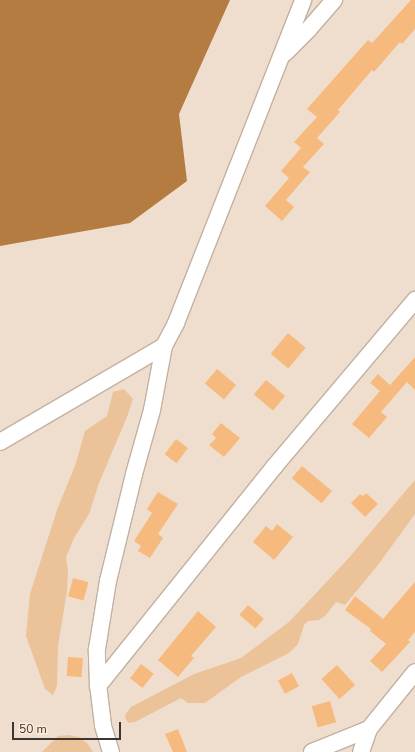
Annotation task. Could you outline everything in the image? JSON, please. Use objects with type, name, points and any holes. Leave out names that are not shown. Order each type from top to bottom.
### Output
[{"type":"street","points":[[111,752],[103,725],[98,686],[97,649],[108,581],[134,474],[152,410],[164,346],[176,323],[303,0]]},
{"type":"street","points":[[281,57],[308,30],[334,0]]},
{"type":"street","points":[[98,686],[274,467],[415,300]]},
{"type":"street","points":[[0,442],[164,346]]},
{"type":"street","points":[[361,752],[369,729],[415,672]]},
{"type":"street","points":[[308,752],[369,729]]},
{"type":"shaded area","points":[[0,0],[230,0],[179,114],[187,181],[130,223],[0,246]]},
{"type":"shaded area","points":[[124,389],[133,399],[127,417],[99,483],[89,514],[74,538],[66,557],[68,571],[67,591],[58,646],[57,686],[53,695],[45,689],[26,636],[30,594],[58,507],[75,466],[85,431],[107,416],[113,392]]},
{"type":"shaded area","points":[[415,480],[415,514],[378,565],[345,605],[336,602],[326,615],[319,620],[308,621],[304,625],[298,644],[289,653],[241,677],[205,703],[188,703],[181,698],[135,722],[129,723],[126,720],[125,715],[131,707],[194,674],[241,658],[289,622],[347,560]]},
{"type":"shaded area","points":[[68,735],[79,737],[88,744],[93,752],[42,752],[58,736]]},
{"type":"building","points":[[411,0],[415,0],[415,29],[402,44],[400,42],[374,72],[372,70],[338,110],[340,112],[317,138],[324,144],[303,167],[310,172],[286,200],[294,207],[282,221],[265,206],[289,178],[281,171],[301,148],[294,142],[317,117],[307,109],[368,40],[372,43]]},
{"type":"building","points":[[288,333],[306,348],[288,368],[271,354]]},
{"type":"building","points":[[415,357],[415,390],[407,382],[381,412],[387,417],[369,438],[352,424],[380,391],[370,383],[378,374],[390,385]]},
{"type":"building","points":[[217,369],[236,385],[224,400],[205,384]]},
{"type":"building","points":[[266,380],[285,396],[273,411],[254,395]]},
{"type":"building","points":[[221,423],[240,438],[224,457],[209,445],[216,438],[212,434]]},
{"type":"building","points":[[176,439],[188,448],[177,463],[165,454]]},
{"type":"building","points":[[302,466],[332,491],[322,503],[292,478]]},
{"type":"building","points":[[158,492],[178,504],[158,534],[163,538],[150,558],[138,551],[141,546],[134,541],[152,513],[147,509]]},
{"type":"building","points":[[366,493],[378,504],[365,517],[351,503],[360,494],[363,496]]},
{"type":"building","points":[[277,524],[293,537],[274,560],[253,542],[266,526],[272,531]]},
{"type":"building","points":[[73,578],[88,582],[84,600],[68,596]]},
{"type":"building","points":[[415,582],[415,632],[408,640],[410,642],[382,672],[370,661],[386,644],[370,631],[371,629],[345,610],[355,596],[383,619]]},
{"type":"building","points":[[248,605],[264,619],[255,629],[239,615]]},
{"type":"building","points":[[198,611],[216,627],[191,656],[194,658],[178,677],[158,660]]},
{"type":"building","points":[[68,657],[83,658],[82,677],[67,676]]},
{"type":"building","points":[[141,664],[154,674],[143,688],[130,678]]},
{"type":"building","points":[[337,665],[355,685],[339,699],[321,679]]},
{"type":"building","points":[[292,673],[299,686],[285,694],[278,681]]},
{"type":"building","points":[[330,701],[336,722],[318,727],[312,706]]},
{"type":"building","points":[[178,729],[187,752],[173,752],[165,734]]}]
